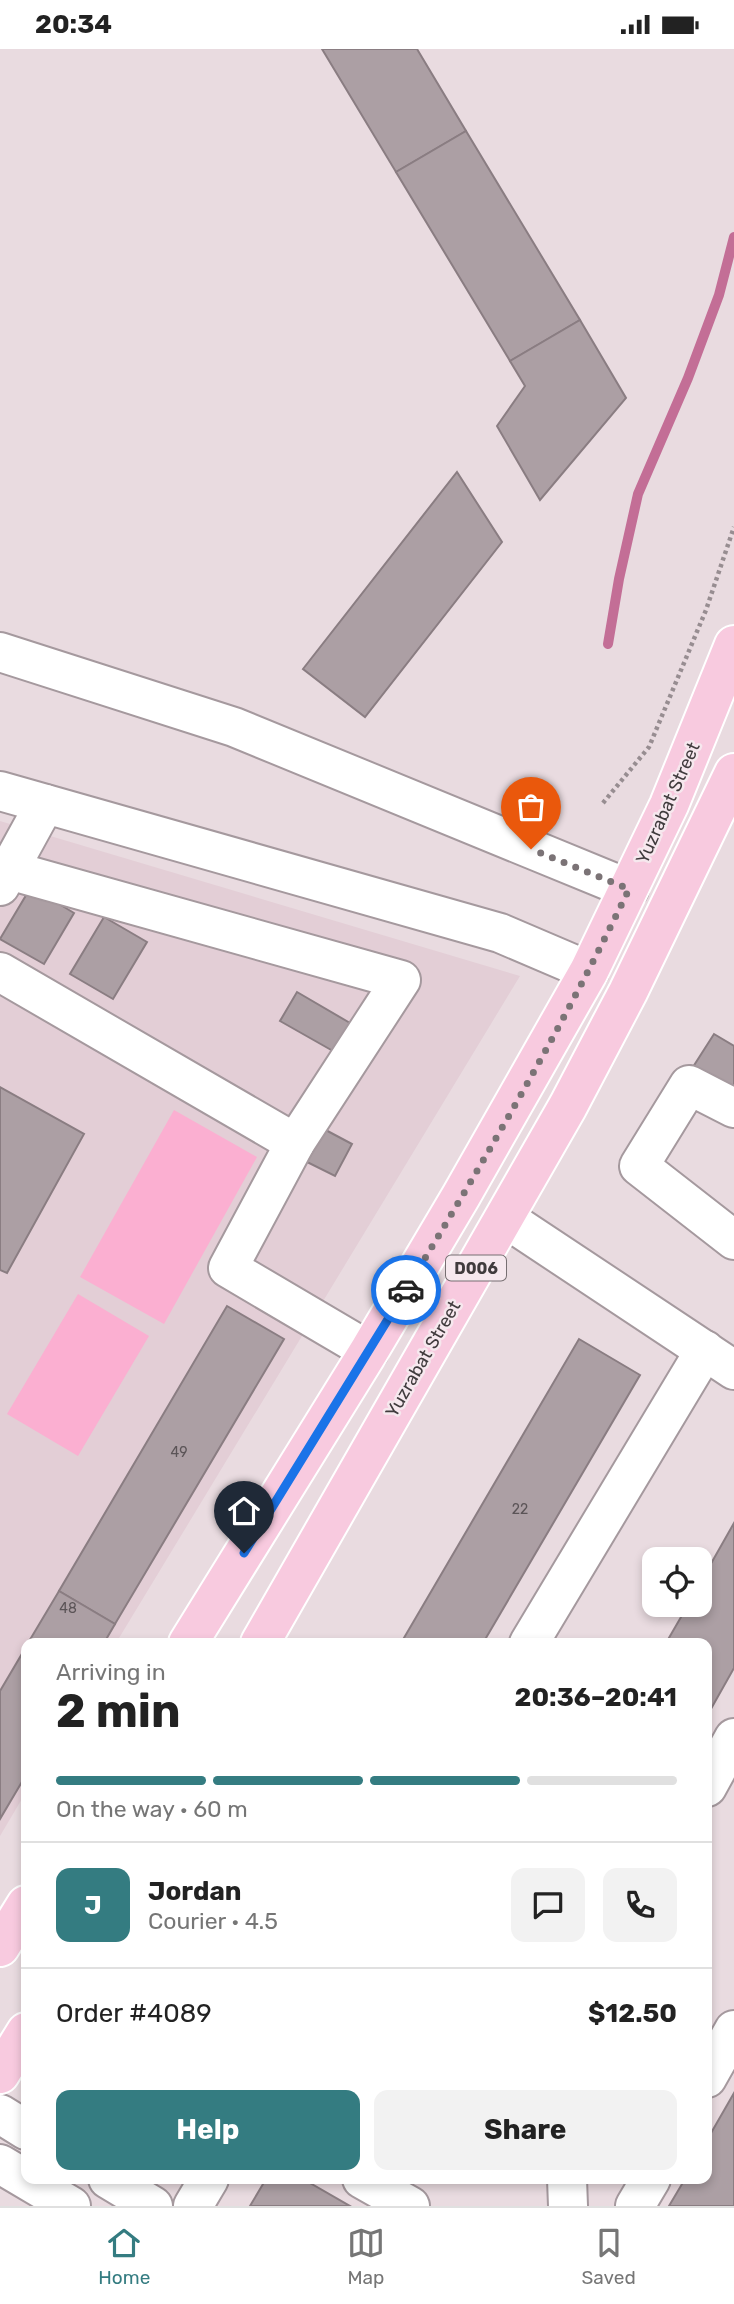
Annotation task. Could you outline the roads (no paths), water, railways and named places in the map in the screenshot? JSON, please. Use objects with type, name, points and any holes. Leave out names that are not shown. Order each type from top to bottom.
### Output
[{"type":"main road","name":"Yuzrabat Street","points":[[191,1638],[369,1351],[500,1129],[589,971],[669,805],[734,645]]},
{"type":"main road","name":"Yuzrabat Street","points":[[263,1638],[505,1218],[628,992],[734,773]]},
{"type":"main road","points":[[0,1947],[21,1913]]},
{"type":"main road","points":[[0,2074],[21,2040]]},
{"type":"street","points":[[0,652],[234,727],[629,889]]},
{"type":"street","points":[[0,791],[500,933],[589,971]]},
{"type":"street","points":[[45,804],[4,878],[401,979],[295,1143],[228,1268],[369,1351]]},
{"type":"street","points":[[0,972],[295,1143]]},
{"type":"street","points":[[734,1108],[689,1085],[639,1166],[734,1240]]},
{"type":"street","points":[[505,1218],[719,1360],[532,1638]]},
{"type":"street","points":[[712,1778],[734,1738]]},
{"type":"street","points":[[712,2069],[734,2030]]},
{"type":"street","points":[[0,2114],[21,2127]]},
{"type":"street","points":[[0,2164],[21,2176]]},
{"type":"street","points":[[34,2184],[71,2206]]},
{"type":"street","points":[[116,2184],[153,2206]]},
{"type":"street","points":[[193,2206],[206,2184]]},
{"type":"street","points":[[371,2184],[410,2206]]},
{"type":"street","points":[[567,2184],[568,2206]]},
{"type":"street","points":[[635,2206],[647,2184]]},
{"type":"waterway","points":[[608,644],[638,494],[688,378],[719,295],[734,237]]}]
